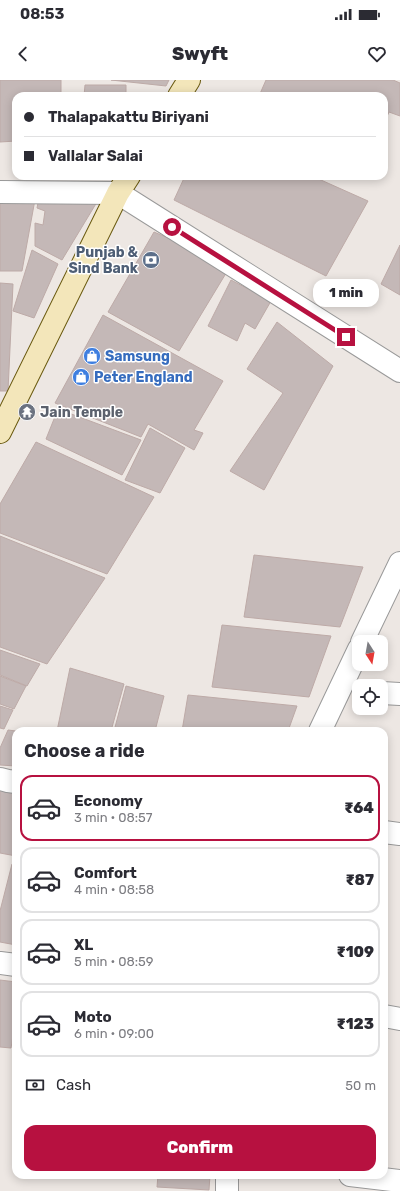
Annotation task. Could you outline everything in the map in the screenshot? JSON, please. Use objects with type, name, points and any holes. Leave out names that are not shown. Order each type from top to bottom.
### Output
[{"type":"main road","points":[[182,92],[189,80]]},
{"type":"main road","points":[[0,432],[124,184]]},
{"type":"street","points":[[0,192],[124,184],[400,371]]},
{"type":"street","points":[[365,635],[400,563]]},
{"type":"street","points":[[322,727],[352,664]]},
{"type":"street","points":[[0,779],[12,782]]},
{"type":"street","points":[[388,832],[400,834]]},
{"type":"street","points":[[0,963],[12,964]]},
{"type":"street","points":[[388,1017],[400,1019]]},
{"type":"street","points":[[227,1179],[227,1191]]},
{"type":"street","points":[[383,1179],[400,1181]]},
{"type":"building","points":[[0,80],[61,80],[61,92],[12,92],[12,141],[0,142]]},
{"type":"building","points":[[111,80],[169,80],[166,86]]},
{"type":"building","points":[[266,80],[393,80],[400,83],[400,116],[389,112],[388,114],[388,92],[261,92]]},
{"type":"building","points":[[85,85],[126,85],[126,92],[84,92]]},
{"type":"building","points":[[183,180],[321,180],[368,201],[326,276],[174,200]]},
{"type":"building","points":[[40,192],[97,202],[62,260],[35,246],[35,223],[43,225],[45,211],[37,208]]},
{"type":"building","points":[[0,193],[36,194],[22,271],[0,271]]},
{"type":"building","points":[[154,232],[231,265],[179,351],[108,312]]},
{"type":"building","points":[[400,245],[400,295],[381,284]]},
{"type":"building","points":[[32,250],[58,264],[34,318],[13,311]]},
{"type":"building","points":[[231,280],[271,301],[255,329],[245,323],[237,341],[208,326]]},
{"type":"building","points":[[0,283],[13,284],[8,391],[0,391]]},
{"type":"building","points":[[103,315],[223,381],[194,430],[203,433],[194,450],[148,424],[141,437],[55,403]]},
{"type":"building","points":[[277,322],[333,366],[264,490],[230,471],[283,393],[247,369]]},
{"type":"building","points":[[58,409],[141,440],[122,475],[46,439]]},
{"type":"building","points":[[150,428],[185,448],[160,493],[125,480]]},
{"type":"building","points":[[36,442],[154,497],[107,574],[0,533],[0,504]]},
{"type":"building","points":[[0,536],[105,578],[47,664],[0,647]]},
{"type":"building","points":[[254,555],[363,567],[340,627],[244,617]]},
{"type":"building","points":[[222,625],[331,636],[309,697],[212,687]]},
{"type":"building","points":[[0,650],[40,664],[27,686],[0,675]]},
{"type":"building","points":[[70,668],[124,684],[112,727],[58,727]]},
{"type":"building","points":[[0,676],[26,686],[14,709],[0,704]]},
{"type":"building","points":[[126,686],[164,696],[156,727],[115,727]]},
{"type":"building","points":[[188,695],[297,706],[289,727],[183,727]]},
{"type":"building","points":[[0,706],[13,710],[4,729],[0,728]]},
{"type":"building","points":[[8,730],[12,730],[12,766],[0,765],[0,748]]},
{"type":"building","points":[[0,786],[12,789],[12,855],[0,853]]},
{"type":"building","points":[[12,864],[12,944],[0,942],[0,911]]},
{"type":"building","points":[[0,980],[12,982],[12,1042],[11,1048],[0,1047]]},
{"type":"building","points":[[158,1179],[210,1179],[209,1190],[157,1187]]},
{"type":"place","name":"Punjab & Sind Bank","points":[[151,260]]},
{"type":"place","name":"Samsung","points":[[92,356]]},
{"type":"place","name":"Peter England","points":[[81,377]]},
{"type":"place","name":"Jain Temple","points":[[27,412]]},
{"type":"route","points":[[172,227],[346,337]]}]
